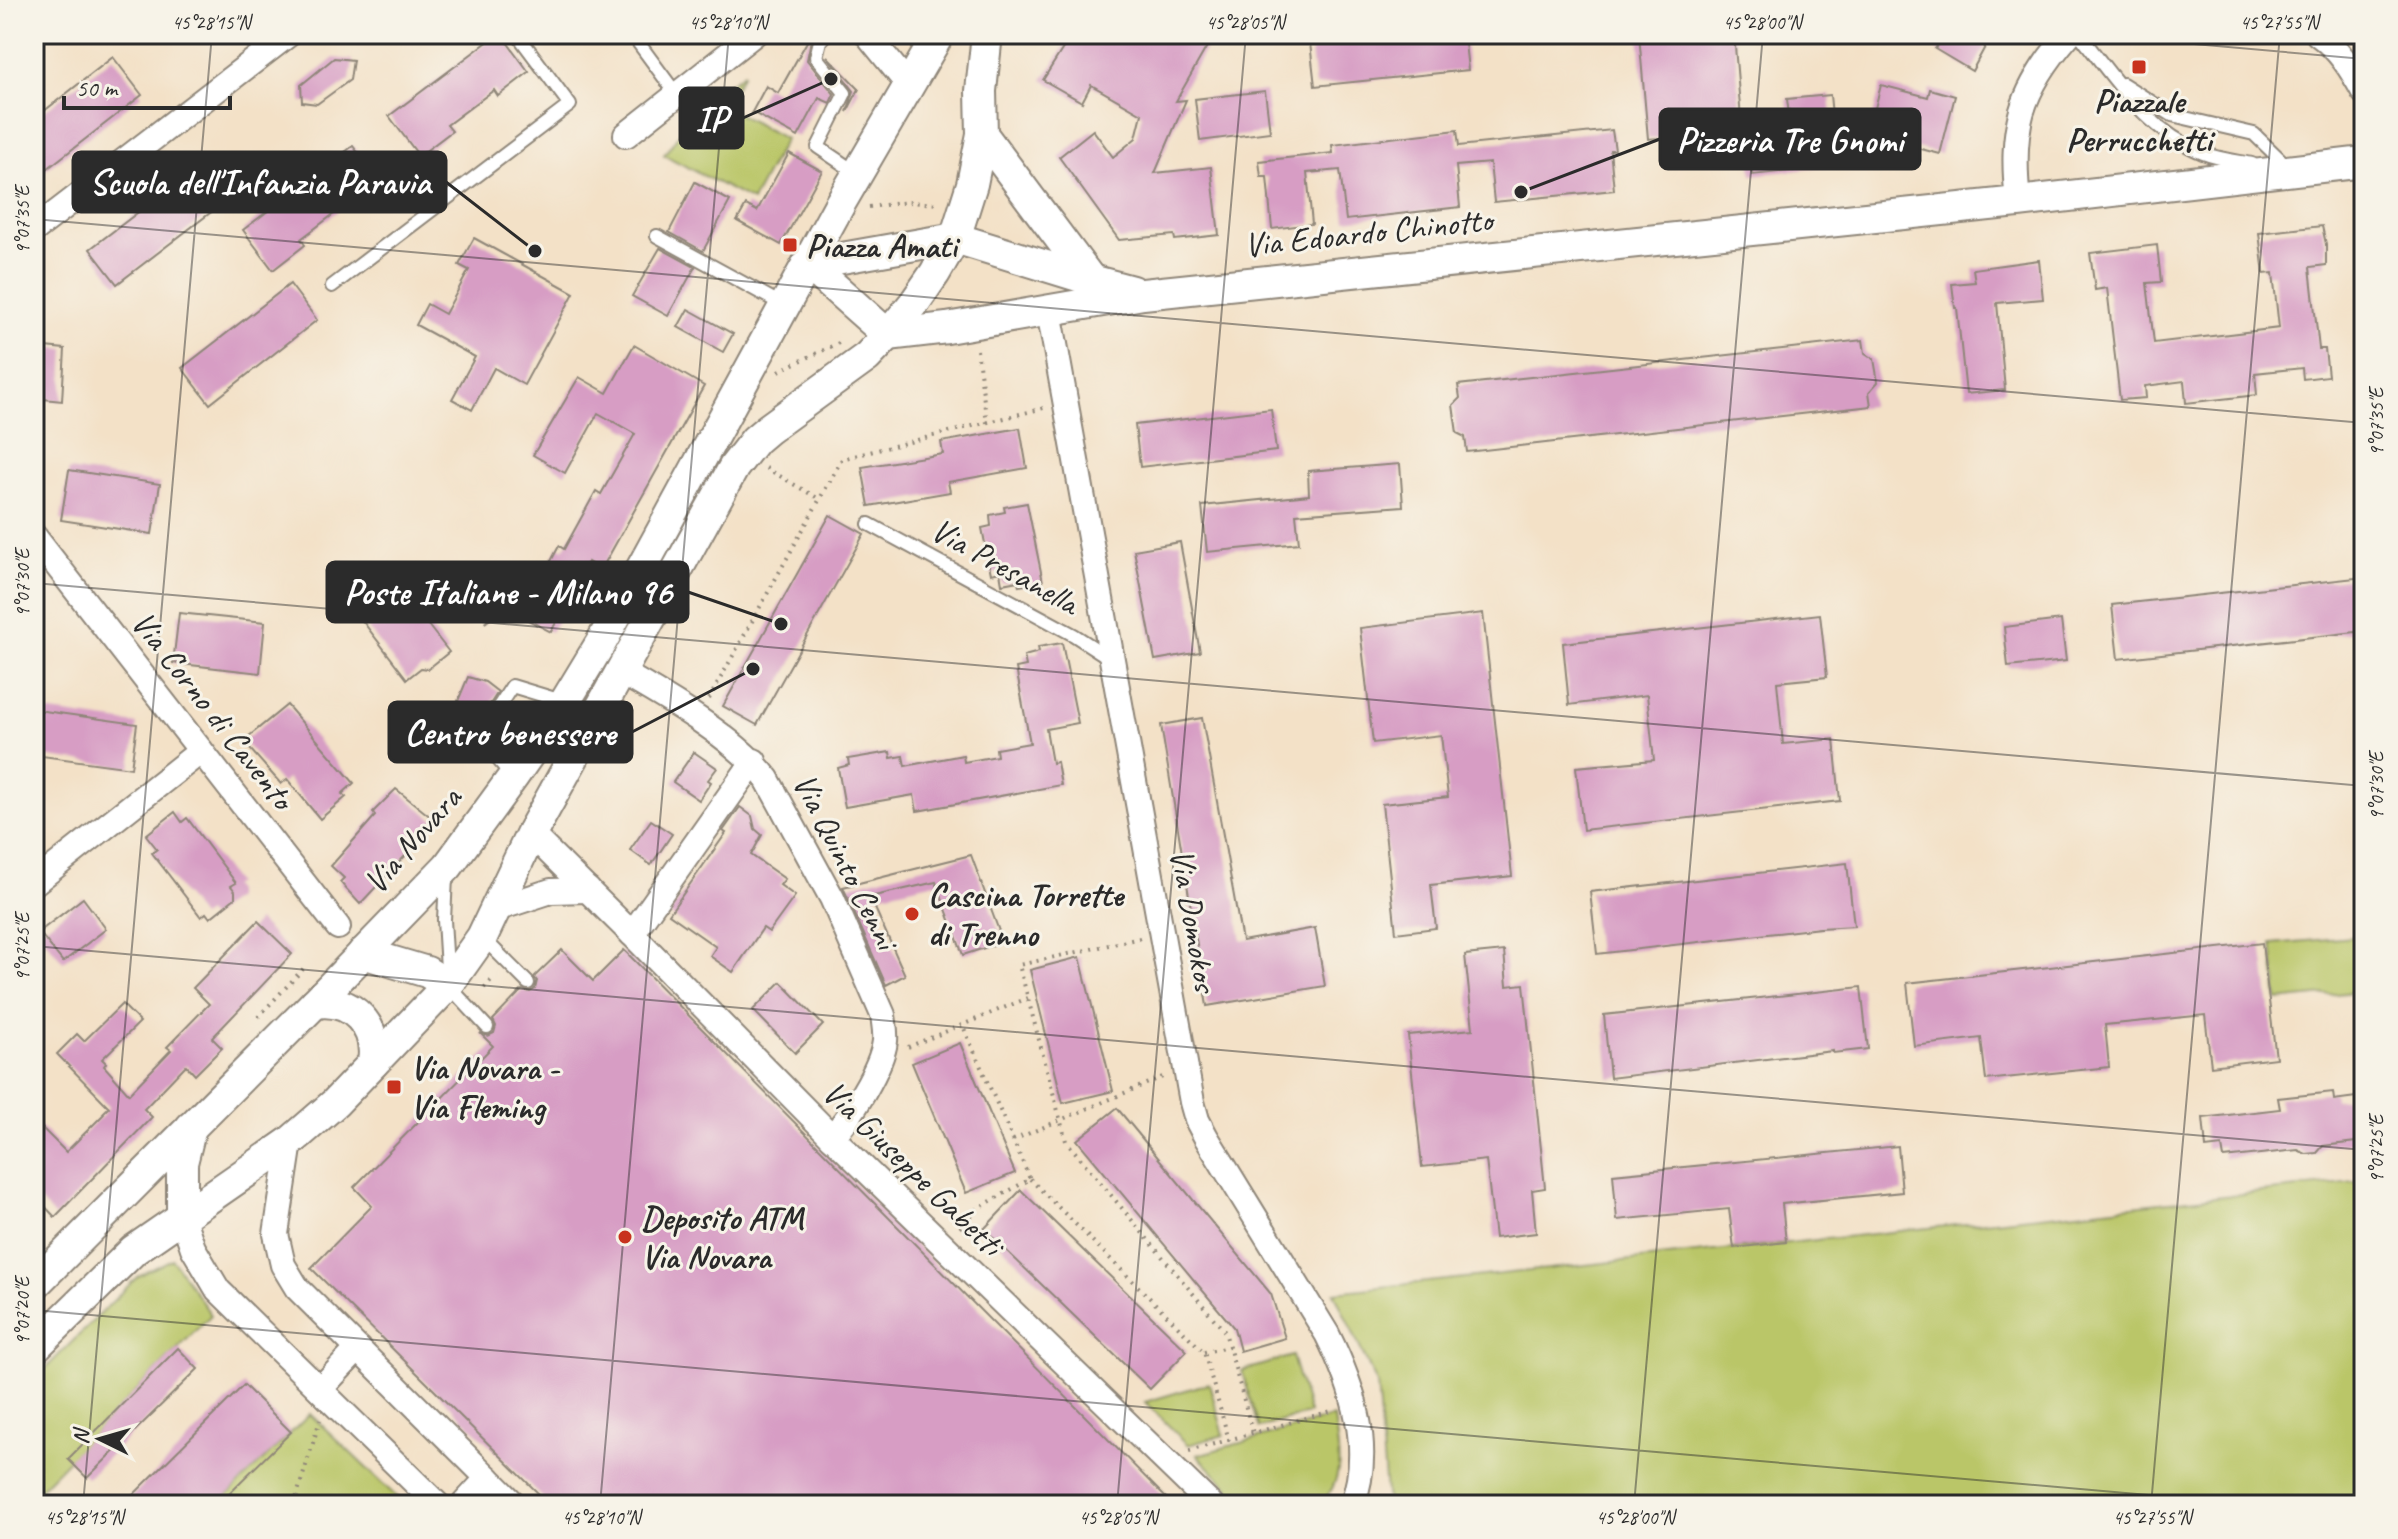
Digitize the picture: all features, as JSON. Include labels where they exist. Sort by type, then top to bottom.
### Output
[{"type":"street","points":[[34,230],[289,34]]},
{"type":"street","points":[[626,135],[754,34]]},
{"type":"street","points":[[867,34],[910,87],[939,34]]},
{"type":"street","points":[[34,1348],[134,1250],[290,1142],[335,1103],[448,985],[482,937],[531,834],[724,482],[755,440],[783,416],[867,357],[888,335],[935,273],[955,238],[972,184],[982,134],[981,91],[987,34]]},
{"type":"street","points":[[2318,34],[2349,66],[2364,92]]},
{"type":"street","points":[[2018,202],[2014,163],[2019,122],[2026,97],[2055,39]]},
{"type":"street","name":"Via Novara","points":[[34,1285],[448,866],[565,702],[765,370],[785,306],[910,87]]},
{"type":"street","points":[[982,134],[1091,280]]},
{"type":"street","name":"Via Edoardo Chinotto","points":[[888,335],[947,328],[1143,294],[2018,202],[2364,162]]},
{"type":"street","points":[[808,264],[955,238],[1143,294]]},
{"type":"street","points":[[808,264],[888,335]]},
{"type":"street","name":"Via Domokos","points":[[1049,311],[1192,1102],[1206,1137],[1327,1334],[1338,1357],[1354,1404],[1361,1447],[1362,1468],[1352,1505]]},
{"type":"street","name":"Via Corno di Cavento","points":[[34,536],[338,927]]},
{"type":"street","name":"Via Quinto Cenni","points":[[619,671],[754,761],[832,898],[883,1015],[885,1044],[847,1120],[832,1137]]},
{"type":"street","points":[[34,883],[201,751]]},
{"type":"street","points":[[632,934],[754,761]]},
{"type":"street","name":"Via Giuseppe Gabetti","points":[[531,834],[832,1137],[1203,1497]]},
{"type":"street","points":[[496,909],[551,891],[588,890]]},
{"type":"street","points":[[363,953],[427,972],[448,985]]},
{"type":"street","points":[[315,1003],[338,1002],[358,1014],[371,1032],[375,1048],[373,1063]]},
{"type":"street","points":[[191,1125],[182,1163],[182,1216],[193,1248],[218,1290],[321,1401],[438,1505]]},
{"type":"street","points":[[290,1142],[276,1234],[280,1257],[297,1288],[515,1505]]},
{"type":"street","points":[[321,1401],[358,1349]]},
{"type":"street","points":[[463,1505],[488,1478]]},
{"type":"lane","points":[[332,286],[570,105],[517,34]]},
{"type":"lane","points":[[632,34],[677,95]]},
{"type":"lane","points":[[826,34],[820,41],[816,57],[845,93],[818,147],[858,174]]},
{"type":"lane","points":[[2079,34],[2156,126],[2205,154],[2290,170]]},
{"type":"lane","points":[[2118,82],[2172,115],[2254,134],[2290,170]]},
{"type":"lane","points":[[657,236],[785,306]]},
{"type":"lane","name":"Via Presanella","points":[[869,524],[1074,635],[1112,660]]},
{"type":"lane","points":[[513,777],[479,737],[512,686],[565,702]]},
{"type":"lane","points":[[448,866],[444,920],[448,985],[487,1027]]},
{"type":"lane","points":[[482,937],[528,983]]},
{"type":"path","points":[[868,207],[908,202],[944,205]]},
{"type":"path","points":[[765,370],[853,337]]},
{"type":"path","points":[[976,348],[987,423]]},
{"type":"path","points":[[705,706],[842,459],[1047,408]]},
{"type":"path","points":[[765,467],[819,499]]},
{"type":"path","points":[[1140,938],[1019,965],[1066,1141],[1225,1332],[1253,1433]]},
{"type":"path","points":[[258,1017],[305,967]]},
{"type":"path","points":[[484,988],[494,977]]},
{"type":"path","points":[[908,1047],[1028,998]]},
{"type":"path","points":[[963,1026],[1030,1179],[1204,1352],[1229,1440]]},
{"type":"path","points":[[1013,1140],[1165,1076]]},
{"type":"path","points":[[960,1228],[977,1209],[1030,1179]]},
{"type":"path","points":[[1204,1352],[1230,1347]]},
{"type":"path","points":[[294,1505],[321,1401]]},
{"type":"path","points":[[1182,1453],[1337,1410]]},
{"type":"green space","points":[[743,73],[725,107],[785,139],[752,201],[664,155],[697,109]]},
{"type":"green space","points":[[2364,936],[2364,991],[2278,1000],[2272,944]]},
{"type":"green space","points":[[2364,1181],[2364,1505],[1387,1505],[1377,1384],[1334,1292]]},
{"type":"green space","points":[[172,1259],[211,1315],[34,1495],[34,1380],[138,1276]]},
{"type":"green space","points":[[1292,1356],[1309,1413],[1259,1428],[1242,1371]]},
{"type":"green space","points":[[1209,1383],[1224,1435],[1188,1445],[1145,1402]]},
{"type":"green space","points":[[310,1414],[405,1505],[217,1505]]},
{"type":"green space","points":[[1334,1417],[1339,1464],[1329,1495],[1320,1505],[1246,1505],[1197,1455]]},
{"type":"building","points":[[498,34],[529,72],[498,96],[494,90],[447,125],[452,131],[419,156],[389,116]]},
{"type":"building","points":[[1072,34],[1214,34],[1176,101],[1186,100],[1155,173],[1211,167],[1219,235],[1175,240],[1174,235],[1119,240],[1059,157],[1093,130],[1113,157],[1136,138],[1142,114],[1091,85],[1082,102],[1043,80]]},
{"type":"building","points":[[1309,34],[1464,34],[1468,70],[1315,86]]},
{"type":"building","points":[[1639,34],[1734,34],[1742,131],[1648,139]]},
{"type":"building","points":[[1945,34],[1992,34],[1972,71],[1935,49]]},
{"type":"building","points":[[809,38],[807,60],[834,94],[830,103],[819,98],[798,137],[752,112],[766,86],[778,93]]},
{"type":"building","points":[[827,56],[859,89],[847,112],[854,91]]},
{"type":"building","points":[[113,57],[142,95],[34,179],[34,119]]},
{"type":"building","points":[[334,58],[353,60],[350,80],[317,104],[302,102],[301,85]]},
{"type":"building","points":[[1881,85],[1928,97],[1930,89],[1955,96],[1940,154],[1906,145],[1911,126],[1873,116]]},
{"type":"building","points":[[1265,91],[1270,132],[1200,141],[1195,99]]},
{"type":"building","points":[[1830,95],[1837,166],[1752,175],[1748,135],[1791,131],[1787,99]]},
{"type":"building","points":[[1457,130],[1459,146],[1612,130],[1615,150],[1610,150],[1614,190],[1494,202],[1490,163],[1456,166],[1460,207],[1346,220],[1340,170],[1307,173],[1312,224],[1272,229],[1267,177],[1261,177],[1259,161],[1333,153],[1332,145]]},
{"type":"building","points":[[353,146],[383,186],[352,210],[347,204],[301,239],[305,245],[273,270],[243,230]]},
{"type":"building","points":[[789,153],[822,171],[781,245],[737,221],[746,205],[757,211]]},
{"type":"building","points":[[200,165],[227,200],[117,284],[90,249]]},
{"type":"building","points":[[695,182],[730,201],[703,251],[669,232]]},
{"type":"building","points":[[2322,226],[2326,265],[2310,267],[2319,349],[2325,349],[2328,376],[2303,379],[2302,368],[2255,373],[2257,395],[2186,403],[2184,381],[2145,386],[2146,398],[2120,400],[2107,288],[2095,290],[2090,253],[2157,245],[2161,282],[2147,283],[2154,343],[2279,328],[2273,273],[2264,274],[2259,233]]},
{"type":"building","points":[[474,238],[574,293],[524,385],[494,368],[472,410],[452,399],[475,357],[416,325],[427,304],[445,314],[469,270],[459,265]]},
{"type":"building","points":[[660,248],[695,267],[668,316],[632,296]]},
{"type":"building","points":[[2039,260],[2043,299],[1997,303],[2005,390],[1966,394],[1952,284],[1975,282],[1973,269]]},
{"type":"building","points":[[290,284],[317,320],[210,404],[182,368]]},
{"type":"building","points":[[688,309],[733,334],[723,352],[678,327]]},
{"type":"building","points":[[1863,340],[1865,353],[1874,359],[1878,382],[1869,392],[1871,406],[1467,452],[1465,437],[1457,433],[1453,405],[1460,398],[1458,385]]},
{"type":"building","points":[[634,345],[704,386],[601,570],[588,562],[551,632],[505,608],[485,623],[515,565],[541,580],[559,546],[564,549],[596,491],[601,494],[635,434],[598,413],[565,473],[533,455],[579,377],[607,393]]},
{"type":"building","points":[[34,346],[65,349],[62,401],[34,398]]},
{"type":"building","points":[[1271,409],[1276,451],[1140,467],[1135,425]]},
{"type":"building","points":[[1020,428],[1027,468],[948,482],[950,492],[869,506],[862,467],[943,454],[941,442]]},
{"type":"building","points":[[1400,464],[1403,506],[1296,514],[1299,543],[1207,552],[1202,506],[1309,495],[1308,471]]},
{"type":"building","points":[[69,470],[160,484],[152,534],[61,520]]},
{"type":"building","points":[[1027,503],[1043,582],[1019,586],[1018,581],[1002,584],[1000,572],[991,574],[982,528],[991,526],[990,515],[1005,512],[1004,507]]},
{"type":"building","points":[[830,515],[864,534],[757,725],[723,706]]},
{"type":"building","points":[[1180,542],[1200,652],[1155,660],[1134,550]]},
{"type":"building","points":[[389,575],[449,652],[428,669],[421,668],[407,679],[351,606]]},
{"type":"building","points":[[2364,577],[2364,631],[2118,659],[2112,605]]},
{"type":"building","points":[[179,613],[265,622],[260,673],[173,663]]},
{"type":"building","points":[[1483,613],[1512,876],[1431,885],[1436,928],[1396,933],[1382,804],[1448,797],[1441,735],[1373,743],[1360,628]]},
{"type":"building","points":[[1820,614],[1827,677],[1777,682],[1783,744],[1834,739],[1840,801],[1583,830],[1576,767],[1654,760],[1647,695],[1569,705],[1563,643]]},
{"type":"building","points":[[2061,620],[2066,661],[2008,667],[2004,627]]},
{"type":"building","points":[[1062,643],[1078,723],[1046,729],[1052,763],[1057,762],[1061,785],[917,811],[914,795],[845,807],[838,768],[849,765],[848,759],[890,752],[891,758],[903,756],[905,766],[963,755],[964,762],[997,756],[996,749],[1030,743],[1016,668],[1026,666],[1024,656],[1039,652],[1038,647]]},
{"type":"building","points":[[468,677],[485,682],[498,692],[481,718],[458,701]]},
{"type":"building","points":[[287,705],[354,783],[342,794],[346,797],[320,819],[287,779],[281,784],[243,741]]},
{"type":"building","points":[[37,710],[137,724],[131,768],[34,755]]},
{"type":"building","points":[[1202,718],[1242,941],[1315,928],[1325,986],[1207,1006],[1161,725]]},
{"type":"building","points":[[694,752],[717,768],[699,800],[673,782]]},
{"type":"building","points":[[396,789],[437,822],[360,904],[340,882],[344,878],[331,866],[375,816],[373,812]]},
{"type":"building","points":[[740,807],[752,816],[755,829],[762,835],[751,855],[785,879],[780,885],[795,896],[769,932],[763,928],[733,972],[710,956],[716,947],[669,914],[726,833],[723,831]]},
{"type":"building","points":[[175,812],[182,822],[187,818],[236,883],[231,886],[235,898],[210,918],[206,913],[201,917],[152,853],[157,849],[146,835]]},
{"type":"building","points":[[651,820],[672,834],[651,865],[630,850]]},
{"type":"building","points":[[971,855],[1003,942],[963,955],[936,882],[870,897],[905,975],[886,985],[843,887]]},
{"type":"building","points":[[1847,863],[1854,926],[1597,954],[1590,892]]},
{"type":"building","points":[[83,898],[106,929],[63,962],[39,932]]},
{"type":"building","points":[[258,921],[292,954],[212,1038],[222,1048],[195,1075],[186,1065],[144,1109],[152,1117],[55,1217],[34,1195],[34,1120],[66,1152],[109,1107],[57,1054],[77,1034],[84,1041],[122,1004],[140,1022],[102,1059],[106,1063],[104,1066],[129,1094],[171,1050],[167,1047],[209,1004],[193,988]]},
{"type":"building","points":[[2262,943],[2276,1058],[2211,1066],[2205,1015],[2105,1025],[2109,1067],[1986,1080],[1981,1038],[1914,1046],[1907,983]]},
{"type":"building","name":"Deposito ATM Via Novara","points":[[562,950],[593,981],[624,950],[1173,1505],[550,1505],[311,1268],[372,1206],[354,1187],[493,1046],[480,1033],[488,1036],[494,1033],[496,1026],[493,1020],[522,990],[530,992],[535,989],[537,981],[534,977]]},
{"type":"building","points":[[1504,951],[1507,986],[1524,984],[1545,1188],[1532,1190],[1536,1233],[1495,1238],[1486,1160],[1422,1167],[1408,1035],[1473,1029],[1465,955]]},
{"type":"building","points":[[1080,957],[1113,1091],[1063,1103],[1030,970]]},
{"type":"building","points":[[781,982],[823,1025],[795,1053],[753,1010]]},
{"type":"building","points":[[1861,987],[1868,1049],[1610,1078],[1604,1015]]},
{"type":"building","points":[[960,1043],[1015,1173],[966,1193],[912,1063]]},
{"type":"building","points":[[2333,1092],[2334,1100],[2364,1096],[2364,1141],[2323,1146],[2317,1153],[2306,1154],[2298,1150],[2224,1158],[2222,1146],[2206,1148],[2203,1118],[2280,1109],[2278,1098]]},
{"type":"building","points":[[1117,1108],[1271,1294],[1285,1338],[1240,1351],[1234,1328],[1077,1140]]},
{"type":"building","points":[[1898,1146],[1902,1192],[1782,1204],[1786,1242],[1734,1248],[1729,1209],[1617,1220],[1613,1174]]},
{"type":"building","points":[[1021,1190],[1187,1351],[1150,1389],[984,1229]]},
{"type":"building","points":[[178,1348],[198,1369],[87,1478],[68,1459]]},
{"type":"building","points":[[244,1385],[291,1432],[217,1505],[123,1505]]},
{"type":"place","name":"Piazzale Perrucchetti","points":[[2139,67]]},
{"type":"place","name":"IP","points":[[831,79]]},
{"type":"place","name":"Pizzeria Tre Gnomi","points":[[1521,192]]},
{"type":"place","name":"Piazza Amati","points":[[790,245]]},
{"type":"place","name":"Scuola dell'Infanzia Paravia","points":[[535,251]]},
{"type":"place","name":"Poste Italiane - Milano 96","points":[[781,624]]},
{"type":"place","name":"Centro benessere","points":[[753,669]]},
{"type":"place","name":"Cascina Torrette di Trenno","points":[[912,914]]},
{"type":"place","name":"Via Novara - Via Fleming","points":[[394,1087]]},
{"type":"place","name":"Deposito ATM Via Novara","points":[[625,1237]]}]
